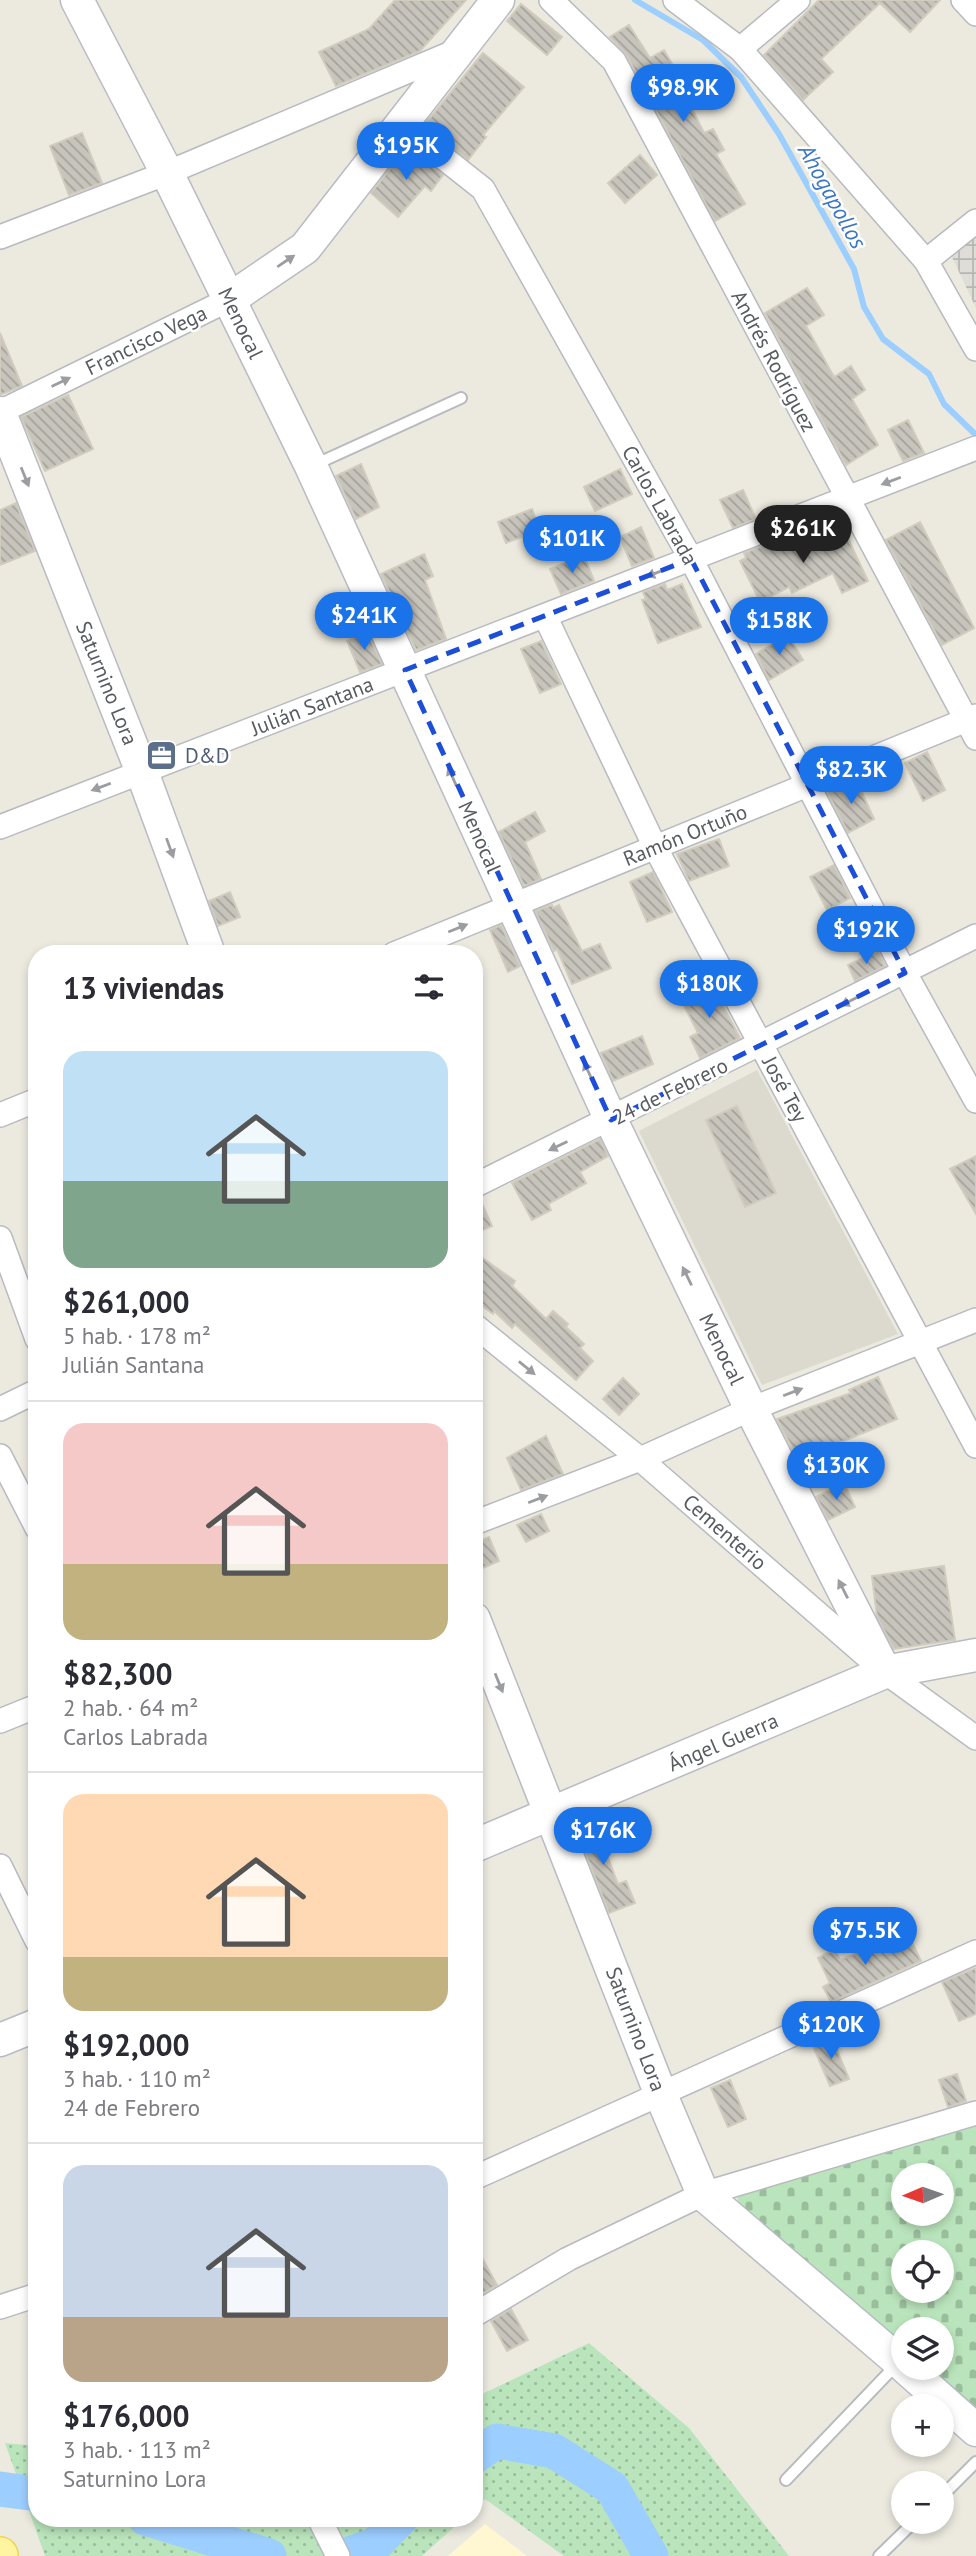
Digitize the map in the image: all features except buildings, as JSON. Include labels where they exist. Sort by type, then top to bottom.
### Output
[{"type":"street","name":"Menocal","points":[[77,0],[167,173],[311,466],[611,1120],[751,1409],[886,1672]]},
{"type":"street","name":"Francisco Vega","points":[[0,413],[230,299],[305,248],[498,0]]},
{"type":"street","name":"Andrés Rodríguez","points":[[551,0],[614,61],[847,499],[973,725]]},
{"type":"street","points":[[675,0],[740,49],[926,261],[976,349]]},
{"type":"street","points":[[740,49],[798,0]]},
{"type":"street","points":[[963,0],[976,14]]},
{"type":"street","points":[[0,237],[167,173],[456,51]]},
{"type":"street","name":"Carlos Labrada","points":[[402,125],[483,189],[691,559],[905,973],[976,1101]]},
{"type":"street","points":[[926,261],[976,221]]},
{"type":"street","name":"Saturnino Lora","points":[[0,413],[142,772],[206,945]]},
{"type":"street","name":"Julián Santana","points":[[0,827],[965,453]]},
{"type":"street","name":"José Tey","points":[[545,616],[655,847],[976,1447]]},
{"type":"street","name":"Ramón Ortuño","points":[[416,945],[807,785],[973,725]]},
{"type":"street","name":"24 de Febrero","points":[[483,1182],[762,1045],[976,936]]},
{"type":"street","points":[[0,1115],[28,1104]]},
{"type":"street","points":[[0,1238],[28,1314]]},
{"type":"street","points":[[483,1520],[640,1459],[751,1409],[976,1320]]},
{"type":"street","name":"Cementerio","points":[[483,1332],[640,1459],[886,1672],[976,1738]]},
{"type":"street","points":[[0,1409],[28,1395]]},
{"type":"street","points":[[0,1455],[28,1510]]},
{"type":"street","name":"Saturnino Lora","points":[[483,1642],[661,2095],[704,2193],[891,2355]]},
{"type":"street","name":"Ángel Guerra","points":[[483,1842],[886,1672],[976,1655]]},
{"type":"street","points":[[0,1721],[28,1710]]},
{"type":"street","points":[[0,1866],[28,1923]]},
{"type":"street","points":[[483,2174],[976,1952]]},
{"type":"street","points":[[0,2040],[28,2029]]},
{"type":"street","points":[[483,2310],[568,2259],[704,2193],[976,2113]]},
{"type":"street","points":[[0,2307],[28,2298]]},
{"type":"street","name":"Saturnino Lora","points":[[920,2380],[976,2430]]},
{"type":"street","points":[[324,2527],[338,2556]]},
{"type":"lane","points":[[311,466],[461,398]]},
{"type":"lane","points":[[786,2480],[891,2377]]},
{"type":"lane","points":[[954,2484],[976,2462]]},
{"type":"lane","points":[[879,2556],[902,2534]]},
{"type":"highlighted area","points":[[691,559],[905,973],[611,1120],[405,670]]},
{"type":"shaded area","points":[[976,235],[976,308],[951,255]]},
{"type":"shaded area","points":[[757,1070],[898,1334],[762,1385],[639,1131]]},
{"type":"shaded area","points":[[485,2524],[527,2556],[448,2556]]},
{"type":"green space","points":[[976,2124],[976,2412],[939,2380],[954,2380],[954,2317],[891,2317],[891,2338],[737,2204],[739,2190]]},
{"type":"green space","points":[[589,2343],[689,2428],[789,2556],[564,2556],[485,2499],[483,2501],[483,2394]]},
{"type":"green space","points":[[5,2443],[28,2445],[28,2508]]},
{"type":"green space","points":[[35,2527],[454,2527],[422,2556],[45,2556]]},
{"type":"waterway","name":"Ahogapollos","points":[[635,0],[703,40],[741,77],[779,134],[854,269],[864,307],[883,339],[929,374],[944,404],[976,435]]},
{"type":"waterway","points":[[483,2451],[497,2441],[554,2451],[612,2488],[651,2556]]},
{"type":"waterway","points":[[0,2489],[28,2493]]},
{"type":"waterway","points":[[174,2527],[269,2556]]},
{"type":"waterway","points":[[344,2556],[375,2545],[392,2527]]},
{"type":"place","name":"D&D","points":[[162,755]]}]
